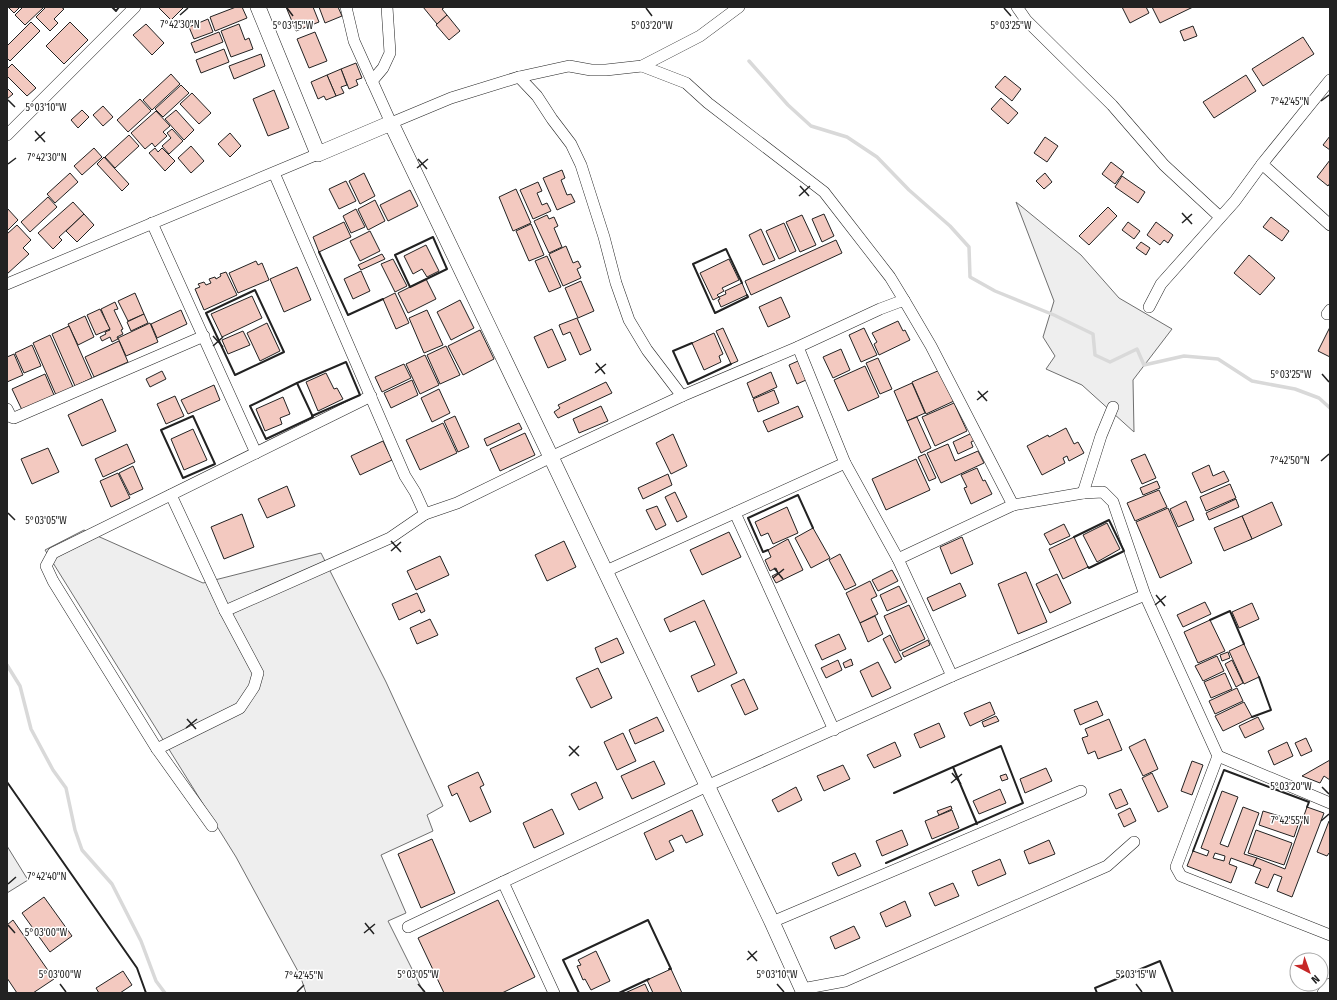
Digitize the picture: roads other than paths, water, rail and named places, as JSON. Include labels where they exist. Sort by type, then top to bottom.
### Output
[{"type":"street","points":[[7,135],[135,7]]},
{"type":"street","points":[[258,7],[318,154]]},
{"type":"street","points":[[346,7],[354,41],[391,123],[606,571],[706,786],[772,922],[803,991],[845,981],[1107,866],[1134,842]]},
{"type":"street","points":[[372,81],[383,68],[390,53],[387,7]]},
{"type":"street","points":[[7,284],[451,98],[519,77],[569,66],[591,70],[606,70],[642,66],[700,36],[738,7]]},
{"type":"street","points":[[1017,7],[1026,20],[1112,105],[1164,165],[1220,218]]},
{"type":"street","points":[[642,66],[686,83],[708,103],[824,192],[890,277],[904,300],[931,346],[1013,505]]},
{"type":"street","points":[[519,77],[537,96],[552,120],[571,144],[581,165],[604,237],[616,283],[629,320],[647,350],[682,396]]},
{"type":"street","points":[[1149,307],[1161,284],[1235,201],[1262,164],[1330,80]]},
{"type":"street","points":[[1262,164],[1330,225]]},
{"type":"street","points":[[274,173],[405,476],[415,492],[425,514]]},
{"type":"street","points":[[152,223],[256,453]]},
{"type":"street","points":[[225,611],[390,538],[425,514],[458,503],[551,457],[682,396],[798,347],[880,309],[904,300]]},
{"type":"street","points":[[7,409],[11,417],[14,418],[204,336]]},
{"type":"street","points":[[798,347],[845,463],[898,559],[952,676]]},
{"type":"street","points":[[212,826],[157,749],[53,581],[46,566],[54,553],[371,396]]},
{"type":"street","points":[[1083,493],[1101,436],[1113,407]]},
{"type":"street","points":[[606,571],[845,463]]},
{"type":"street","points":[[898,559],[1013,505],[1083,493],[1103,492],[1113,502],[1145,595],[1218,756],[1330,803]]},
{"type":"street","points":[[157,749],[240,708],[254,687],[258,673],[225,611],[171,495]]},
{"type":"street","points":[[735,513],[834,730]]},
{"type":"street","points":[[408,927],[706,786],[952,676],[1145,595]]},
{"type":"street","points":[[1218,756],[1176,867],[1178,872],[1182,876],[1330,935]]},
{"type":"street","points":[[772,922],[1081,791]]},
{"type":"street","points":[[503,882],[554,993]]},
{"type":"street","points":[[1323,993],[1330,984]]},
{"type":"waterway","points":[[749,61],[788,105],[811,126],[847,137],[877,157],[909,190],[950,226],[969,247],[970,277],[995,291],[1054,315],[1093,334],[1095,355],[1110,362],[1137,349],[1144,365],[1184,356],[1218,359],[1252,381],[1295,389],[1319,398],[1330,408]]},
{"type":"waterway","points":[[7,665],[20,686],[31,729],[53,770],[66,788],[75,830],[82,850],[112,884],[141,941],[156,981],[165,993]]}]
